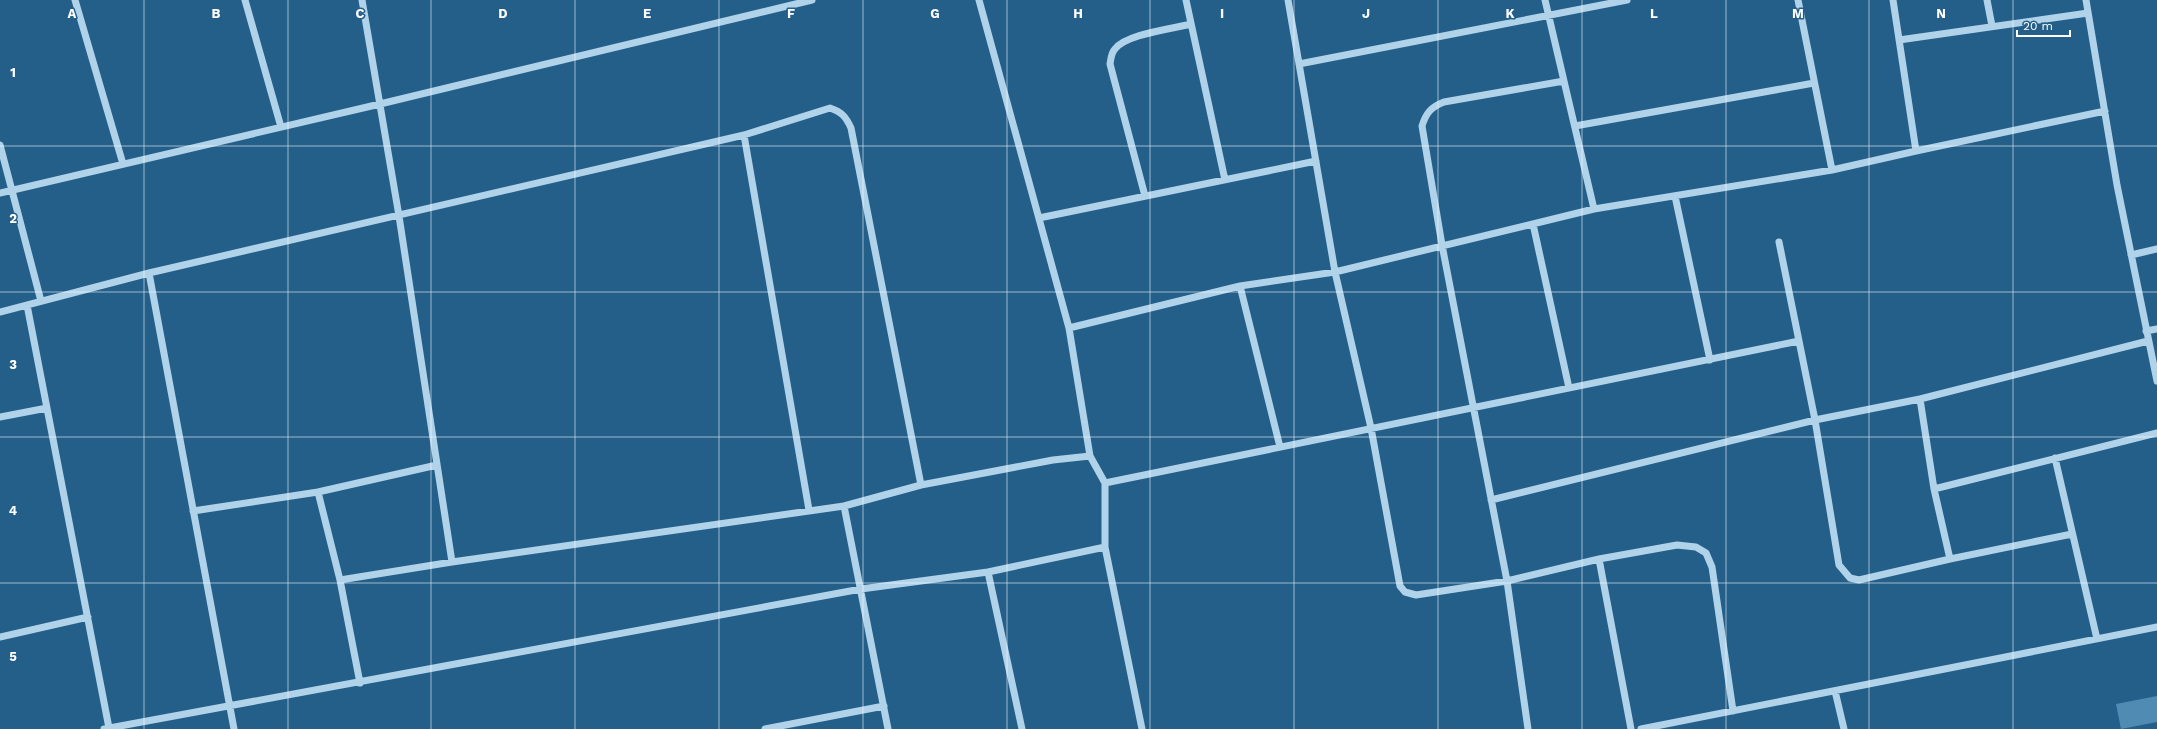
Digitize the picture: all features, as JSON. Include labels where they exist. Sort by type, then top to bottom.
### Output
[{"type":"street","points":[[75,0],[123,164]]},
{"type":"street","points":[[245,0],[281,127]]},
{"type":"street","points":[[362,0],[399,216],[452,562]]},
{"type":"street","points":[[0,193],[380,104],[812,0]]},
{"type":"street","points":[[979,0],[1069,328],[1090,456],[1105,483],[1105,547],[1142,729]]},
{"type":"street","points":[[1186,0],[1225,180]]},
{"type":"street","points":[[1288,0],[1335,272],[1371,428],[1400,586],[1405,592],[1416,595],[1507,581],[1599,559],[1678,545],[1696,547],[1706,553],[1712,567],[1733,711]]},
{"type":"street","points":[[1545,0],[1594,209]]},
{"type":"street","points":[[1299,64],[1627,0]]},
{"type":"street","points":[[1798,0],[1832,170]]},
{"type":"street","points":[[1893,0],[1916,151]]},
{"type":"street","points":[[1987,0],[1992,26]]},
{"type":"street","points":[[2086,0],[2104,111],[2131,255],[2157,381]]},
{"type":"street","points":[[1899,40],[2088,13]]},
{"type":"street","points":[[1145,196],[1110,64],[1111,56],[1115,49],[1127,40],[1191,24]]},
{"type":"street","points":[[1528,729],[1507,581],[1442,245],[1422,126],[1425,116],[1433,106],[1444,102],[1564,81]]},
{"type":"street","points":[[1575,126],[1814,83]]},
{"type":"street","points":[[0,312],[149,273],[744,135],[830,108],[840,111],[851,128],[921,485]]},
{"type":"street","points":[[1069,328],[1240,286],[1335,272],[1594,209],[1832,170],[2104,111]]},
{"type":"street","points":[[744,135],[809,510]]},
{"type":"street","points":[[0,145],[41,301]]},
{"type":"street","points":[[1039,218],[1316,161]]},
{"type":"street","points":[[1675,196],[1710,360]]},
{"type":"street","points":[[1533,224],[1569,388]]},
{"type":"street","points":[[1779,242],[1815,420],[1838,565],[1850,578],[1859,580],[1950,559],[2072,534]]},
{"type":"street","points":[[2131,255],[2157,249]]},
{"type":"street","points":[[149,273],[234,729]]},
{"type":"street","points":[[1240,286],[1280,447]]},
{"type":"street","points":[[27,305],[88,617],[107,728],[360,683],[861,589],[988,572],[1105,547]]},
{"type":"street","points":[[2146,331],[2157,329]]},
{"type":"street","points":[[1105,483],[1799,341]]},
{"type":"street","points":[[1491,500],[1815,420],[1920,400],[2148,341]]},
{"type":"street","points":[[1920,400],[1934,489],[1950,559]]},
{"type":"street","points":[[0,417],[47,408]]},
{"type":"street","points":[[1934,489],[2157,434]]},
{"type":"street","points":[[340,580],[452,562],[844,506],[921,485],[1053,460],[1090,456]]},
{"type":"street","points":[[2055,458],[2097,639]]},
{"type":"street","points":[[193,511],[318,492],[437,465]]},
{"type":"street","points":[[318,492],[340,580],[360,683]]},
{"type":"street","points":[[844,506],[888,729]]},
{"type":"street","points":[[1599,559],[1631,729]]},
{"type":"street","points":[[988,572],[1022,729]]},
{"type":"street","points":[[0,637],[88,617]]},
{"type":"street","points":[[1641,729],[2157,627]]},
{"type":"street","points":[[1835,691],[1844,729]]},
{"type":"street","points":[[765,729],[884,706]]},
{"type":"building","points":[[2157,696],[2157,722],[2121,729],[2116,704]]}]
